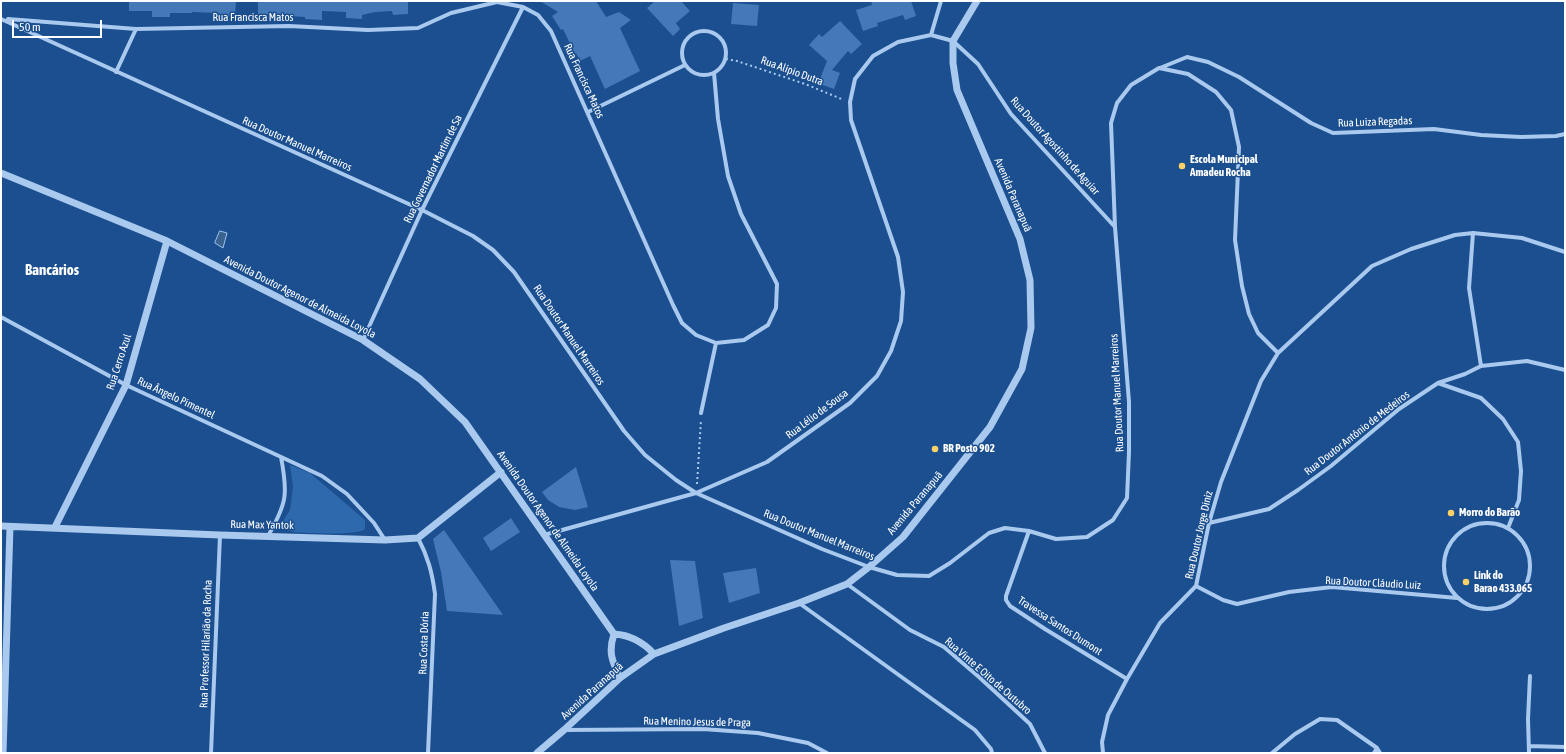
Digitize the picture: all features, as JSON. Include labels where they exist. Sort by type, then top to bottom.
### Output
[{"type":"street","points":[[931,35],[942,1]]},
{"type":"street","points":[[953,41],[977,1]]},
{"type":"street","name":"Rua Francisca Matos","points":[[2,19],[136,28],[289,26],[368,30],[418,28],[451,13],[497,2],[523,7],[538,15],[551,31],[669,298],[682,323],[696,334],[716,343]]},
{"type":"street","name":"Rua Governador Martim de Sa","points":[[363,340],[422,210],[523,7]]},
{"type":"street","name":"Rua Doutor Manuel Marreiros","points":[[2,19],[422,210],[473,236],[493,250],[514,272],[624,431],[645,455],[676,480],[696,493],[822,549],[869,567],[898,575],[929,576],[950,563],[989,534],[1005,528],[1028,531],[1056,539],[1087,537],[1113,520],[1127,498],[1129,402],[1115,227],[1111,123],[1117,103],[1131,85],[1159,68]]},
{"type":"street","points":[[116,72],[136,28]]},
{"type":"street","points":[[695,32],[714,32],[719,36],[726,47],[726,59],[719,70],[707,75],[695,73],[685,65],[682,53],[686,41],[695,32]]},
{"type":"street","name":"Rua Lélio de Sousa","points":[[544,535],[696,493],[768,462],[850,403],[877,376],[891,351],[901,321],[903,292],[898,257],[851,120],[850,102],[855,79],[873,56],[898,42],[931,35],[953,41]]},
{"type":"street","name":"Rua Doutor Agostinho de Aguiar","points":[[953,41],[978,64],[1011,114],[1115,227]]},
{"type":"street","name":"Avenida Paranapuã","points":[[537,753],[620,678],[654,654],[724,628],[799,603],[847,584],[903,537],[990,427],[1022,369],[1031,328],[1030,280],[1020,239],[957,90],[953,63],[953,41]]},
{"type":"street","name":"Rua Luiza Regadas","points":[[1159,68],[1187,58],[1208,62],[1239,77],[1311,123],[1333,133],[1434,129],[1513,137],[1556,136],[1565,134]]},
{"type":"street","points":[[588,112],[685,65]]},
{"type":"street","points":[[1159,68],[1188,74],[1216,92],[1231,110],[1239,147],[1235,240],[1242,286],[1249,314],[1258,333],[1278,353],[1372,266],[1411,249],[1455,234],[1473,233],[1522,238],[1565,252]]},
{"type":"street","points":[[702,413],[716,343],[744,340],[768,325],[776,308],[777,284],[741,214],[728,176],[718,119],[714,73]]},
{"type":"street","name":"Avenida Doutor Agenor de Almeida Loyola","points":[[1,173],[167,241],[363,340],[420,379],[465,422],[614,634]]},
{"type":"street","points":[[1473,233],[1469,288],[1481,366]]},
{"type":"street","name":"Rua Cerro Azul","points":[[55,527],[126,385],[167,241]]},
{"type":"street","name":"Rua Ângelo Pimentel","points":[[1,317],[126,385],[322,476],[347,494],[374,523],[385,540]]},
{"type":"street","name":"Rua Doutor Jorge Diniz","points":[[1103,753],[1102,742],[1108,715],[1127,679],[1160,623],[1196,586],[1209,523],[1221,482],[1261,381],[1278,353]]},
{"type":"street","name":"Rua Doutor Antônio de Medeiros","points":[[1209,523],[1269,509],[1332,466],[1399,409],[1438,383],[1465,374],[1481,366],[1527,361],[1565,370]]},
{"type":"street","points":[[1438,383],[1481,398],[1503,419],[1518,442],[1521,471],[1519,500],[1508,528]]},
{"type":"street","points":[[268,536],[279,517],[285,499],[285,478],[281,457]]},
{"type":"street","points":[[418,538],[501,472]]},
{"type":"street","points":[[1482,523],[1497,524],[1508,528],[1519,537],[1527,550],[1530,564],[1529,578],[1522,592],[1516,598],[1503,606],[1488,610],[1472,607],[1458,598],[1449,588],[1444,569],[1446,554],[1452,541],[1468,528],[1482,523]]},
{"type":"street","name":"Rua Max Yantok","points":[[1,526],[385,540],[418,538]]},
{"type":"street","points":[[3,753],[10,527]]},
{"type":"street","name":"Travessa Santos Dumont","points":[[1028,531],[1006,596],[1006,600],[1010,606],[1127,679]]},
{"type":"street","name":"Rua Professor Hilarião da Rocha","points":[[211,753],[220,535]]},
{"type":"street","name":"Rua Costa Dória","points":[[418,538],[427,557],[432,573],[435,594],[428,753]]},
{"type":"street","name":"Rua Vinte E Oito de Outubro","points":[[847,584],[910,630],[944,647],[1030,724],[1045,753]]},
{"type":"street","name":"Rua Doutor Cláudio Luiz","points":[[1196,586],[1223,600],[1238,604],[1289,592],[1332,587],[1458,598]]},
{"type":"street","points":[[799,603],[975,730],[991,749],[992,753]]},
{"type":"street","points":[[620,678],[610,652],[614,634],[629,636],[642,643],[654,654]]},
{"type":"street","points":[[1529,753],[1528,695],[1530,676]]},
{"type":"street","points":[[1272,753],[1294,734],[1320,719],[1337,720],[1377,748],[1380,753]]},
{"type":"street","name":"Rua Menino Jesus de Praga","points":[[564,730],[703,729],[758,732],[808,743],[827,753]]},
{"type":"street","points":[[1529,746],[1565,746]]},
{"type":"street","points":[[1374,753],[1377,748]]},
{"type":"path","name":"Rua Alípio Dutra","points":[[726,59],[737,61],[798,82],[850,102]]},
{"type":"path","points":[[696,493],[702,413]]},
{"type":"shaded area","points":[[220,231],[227,233],[223,248],[215,243]]},
{"type":"shaded area","points":[[290,465],[310,473],[365,520],[365,529],[353,533],[320,533],[294,532],[279,527],[290,510],[293,487]]},
{"type":"building","points":[[129,1],[236,1],[235,16],[217,16],[217,13],[192,12],[170,13],[170,17],[152,17],[152,11],[129,11]]},
{"type":"building","points":[[258,1],[408,1],[408,14],[393,15],[392,11],[375,12],[362,15],[362,19],[346,18],[346,12],[322,11],[322,20],[305,19],[305,17],[258,14]]},
{"type":"building","points":[[540,1],[596,1],[606,17],[619,12],[631,20],[620,28],[640,71],[605,89],[590,56],[580,61],[576,53],[575,54],[563,29],[561,30],[552,16],[558,12]]},
{"type":"building","points":[[655,1],[681,1],[690,11],[676,23],[680,29],[673,36],[647,8]]},
{"type":"building","points":[[871,1],[911,1],[916,16],[905,20],[903,15],[877,23],[878,26],[863,31],[856,10],[872,5]]},
{"type":"building","points":[[733,3],[759,5],[757,26],[731,24]]},
{"type":"building","points":[[840,21],[862,44],[851,54],[848,51],[832,70],[840,73],[834,89],[818,84],[827,61],[809,45],[819,34],[822,37]]},
{"type":"building","points":[[576,467],[588,507],[575,510],[559,507],[548,500],[542,492]]},
{"type":"building","points":[[511,518],[520,532],[491,551],[483,538]]},
{"type":"building","points":[[444,530],[503,615],[447,611],[441,572],[433,539]]},
{"type":"building","points":[[670,560],[695,561],[703,618],[679,626]]},
{"type":"building","points":[[756,568],[760,593],[729,603],[723,573]]},
{"type":"place","name":"Escola Municipal Amadeu Rocha","points":[[1182,166]]},
{"type":"place","name":"BR Posto 902","points":[[935,449]]},
{"type":"place","name":"Morro do Barão","points":[[1451,513]]},
{"type":"place","name":"Link do Barao 433.065","points":[[1466,582]]},
{"type":"district","name":"Bancários","points":[[52,270]]}]
